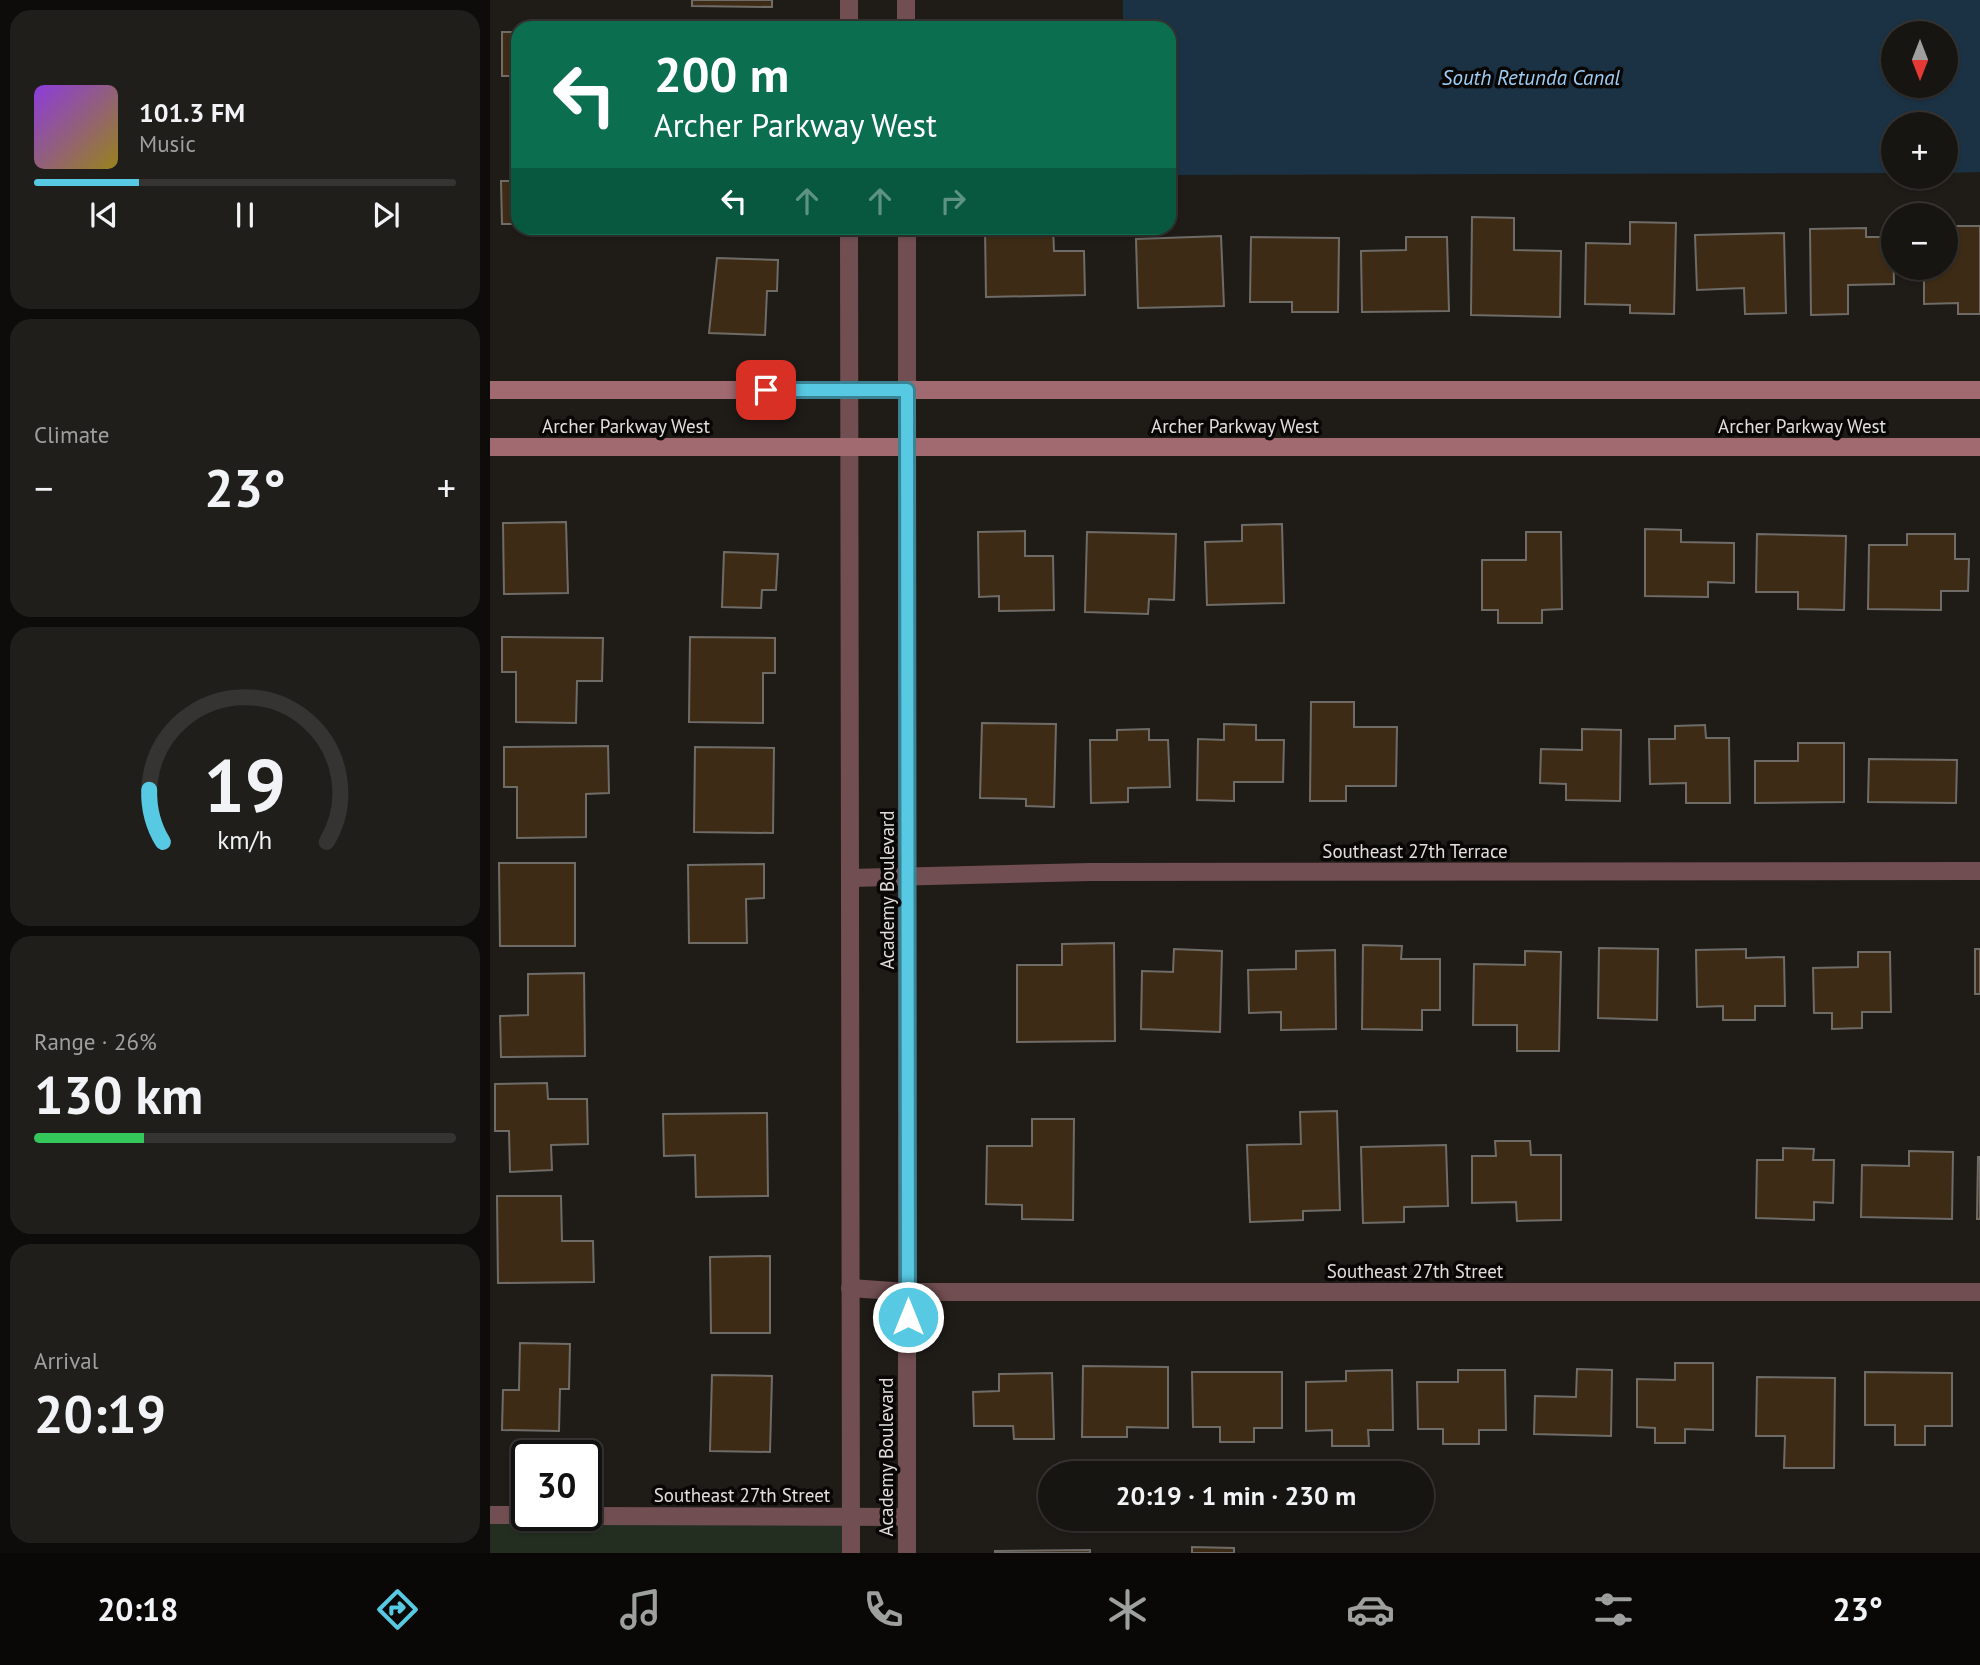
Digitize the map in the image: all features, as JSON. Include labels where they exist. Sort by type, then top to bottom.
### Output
[{"type":"street","points":[[849,0],[849,21]]},
{"type":"street","points":[[906,0],[906,21]]},
{"type":"street","name":"Academy Boulevard","points":[[849,235],[851,1553]]},
{"type":"street","name":"Academy Boulevard","points":[[907,235],[907,1553]]},
{"type":"street","name":"Archer Parkway West","points":[[490,390],[1980,390]]},
{"type":"street","name":"Archer Parkway West","points":[[490,447],[1980,447]]},
{"type":"street","name":"Southeast 27th Terrace","points":[[850,877],[1090,872],[1980,871]]},
{"type":"street","name":"Southeast 27th Street","points":[[850,1288],[908,1292],[1980,1292]]},
{"type":"street","points":[[490,1515],[511,1515]]},
{"type":"street","name":"Southeast 27th Street","points":[[602,1516],[907,1517]]},
{"type":"green space","points":[[490,1515],[511,1515],[511,1531],[602,1531],[602,1516],[851,1517],[851,1553],[490,1553]]},
{"type":"water","name":"South Retunda Canal","points":[[1123,0],[1980,0],[1980,172],[1958,173],[1958,112],[1881,112],[1881,173],[1176,175],[1176,21],[1123,21]]},
{"type":"building","points":[[692,0],[772,0],[772,7],[692,6]]},
{"type":"building","points":[[502,32],[511,32],[511,76],[502,76]]},
{"type":"building","points":[[501,181],[511,181],[511,224],[502,224]]},
{"type":"building","points":[[1472,217],[1514,218],[1514,250],[1561,251],[1560,317],[1471,315]]},
{"type":"building","points":[[1630,222],[1676,223],[1674,314],[1630,313],[1630,305],[1585,304],[1586,243],[1630,244]]},
{"type":"building","points":[[1958,226],[1980,226],[1980,314],[1958,314],[1958,303],[1924,304],[1924,280],[1958,280]]},
{"type":"building","points":[[1866,228],[1866,237],[1881,237],[1881,280],[1894,280],[1894,284],[1848,285],[1848,314],[1811,315],[1810,229]]},
{"type":"building","points":[[1784,233],[1786,313],[1745,314],[1744,288],[1697,290],[1695,235]]},
{"type":"building","points":[[985,235],[1053,235],[1054,251],[1084,251],[1085,295],[986,297]]},
{"type":"building","points":[[1221,236],[1224,306],[1138,308],[1136,239]]},
{"type":"building","points":[[1251,237],[1339,238],[1338,312],[1292,312],[1292,302],[1250,302]]},
{"type":"building","points":[[1406,237],[1447,237],[1449,311],[1362,312],[1361,251],[1406,250]]},
{"type":"building","points":[[717,258],[778,260],[777,291],[767,291],[765,335],[709,333]]},
{"type":"building","points":[[566,522],[568,593],[504,594],[503,523]]},
{"type":"building","points":[[1282,524],[1284,603],[1207,605],[1205,542],[1242,541],[1242,525]]},
{"type":"building","points":[[1645,529],[1681,530],[1681,542],[1734,543],[1734,583],[1708,582],[1708,597],[1645,596]]},
{"type":"building","points":[[1025,531],[1025,556],[1053,556],[1054,610],[999,611],[999,596],[979,597],[978,532]]},
{"type":"building","points":[[1087,532],[1176,534],[1174,600],[1149,599],[1148,614],[1085,612]]},
{"type":"building","points":[[1526,532],[1561,532],[1562,609],[1542,610],[1542,623],[1498,623],[1498,610],[1482,610],[1482,560],[1526,560]]},
{"type":"building","points":[[1757,534],[1846,536],[1844,610],[1798,609],[1798,592],[1756,592]]},
{"type":"building","points":[[1907,534],[1955,534],[1955,559],[1969,559],[1968,591],[1941,591],[1941,610],[1868,609],[1869,545],[1907,545]]},
{"type":"building","points":[[724,552],[778,554],[776,590],[762,590],[761,608],[722,607]]},
{"type":"building","points":[[502,637],[603,638],[602,681],[577,681],[576,723],[516,722],[516,672],[502,672]]},
{"type":"building","points":[[690,637],[775,638],[775,673],[763,673],[763,723],[689,722]]},
{"type":"building","points":[[1311,702],[1354,702],[1354,727],[1397,727],[1396,786],[1346,786],[1346,801],[1310,801]]},
{"type":"building","points":[[982,723],[1056,724],[1054,807],[1026,806],[1026,799],[980,798]]},
{"type":"building","points":[[1224,724],[1256,725],[1256,740],[1284,740],[1283,782],[1234,782],[1234,801],[1197,800],[1198,739],[1224,740]]},
{"type":"building","points":[[1705,725],[1706,738],[1729,738],[1730,803],[1686,803],[1686,783],[1650,784],[1649,739],[1675,739],[1675,726]]},
{"type":"building","points":[[1149,729],[1149,740],[1168,740],[1170,787],[1128,788],[1128,802],[1091,803],[1090,740],[1117,740],[1117,730]]},
{"type":"building","points":[[1582,729],[1621,730],[1620,801],[1566,800],[1566,784],[1540,783],[1541,749],[1582,750]]},
{"type":"building","points":[[1798,743],[1844,743],[1844,802],[1755,803],[1755,761],[1798,761]]},
{"type":"building","points":[[608,746],[609,793],[586,794],[586,837],[517,838],[517,787],[504,787],[504,747]]},
{"type":"building","points":[[695,747],[774,748],[773,833],[694,832]]},
{"type":"building","points":[[1869,759],[1957,760],[1956,803],[1868,802]]},
{"type":"building","points":[[499,863],[575,863],[575,946],[500,946]]},
{"type":"building","points":[[764,864],[764,898],[746,899],[747,943],[689,943],[688,865]]},
{"type":"building","points":[[1114,943],[1115,1041],[1017,1042],[1017,965],[1062,965],[1062,944]]},
{"type":"building","points":[[1363,945],[1402,946],[1401,959],[1440,959],[1440,1010],[1422,1010],[1422,1030],[1362,1029]]},
{"type":"building","points":[[1599,948],[1658,949],[1657,1020],[1598,1018]]},
{"type":"building","points":[[1174,949],[1222,951],[1220,1032],[1141,1029],[1142,971],[1173,972]]},
{"type":"building","points":[[1746,949],[1746,958],[1784,957],[1785,1006],[1755,1006],[1755,1020],[1723,1020],[1723,1006],[1697,1007],[1696,950]]},
{"type":"building","points":[[1975,949],[1980,949],[1980,994],[1975,994]]},
{"type":"building","points":[[1335,950],[1336,1029],[1281,1030],[1281,1012],[1249,1013],[1248,970],[1296,969],[1296,951]]},
{"type":"building","points":[[1525,951],[1561,952],[1559,1051],[1517,1051],[1517,1025],[1473,1025],[1474,964],[1525,965]]},
{"type":"building","points":[[1858,952],[1890,952],[1891,1012],[1862,1012],[1862,1028],[1832,1029],[1832,1013],[1814,1013],[1813,968],[1858,967]]},
{"type":"building","points":[[584,973],[585,1056],[501,1057],[500,1016],[528,1015],[528,974]]},
{"type":"building","points":[[547,1083],[548,1099],[587,1099],[588,1144],[551,1145],[552,1170],[510,1172],[509,1131],[495,1131],[495,1084]]},
{"type":"building","points":[[1337,1111],[1340,1210],[1303,1211],[1303,1220],[1250,1222],[1247,1145],[1301,1144],[1300,1112]]},
{"type":"building","points":[[767,1113],[768,1196],[696,1197],[695,1155],[664,1156],[663,1114]]},
{"type":"building","points":[[1032,1119],[1074,1119],[1073,1220],[1022,1219],[1022,1205],[986,1204],[987,1146],[1032,1146]]},
{"type":"building","points":[[1495,1141],[1530,1141],[1531,1155],[1561,1155],[1561,1220],[1517,1221],[1516,1202],[1472,1203],[1472,1156],[1496,1156]]},
{"type":"building","points":[[1446,1145],[1448,1206],[1404,1207],[1404,1222],[1363,1223],[1361,1147]]},
{"type":"building","points":[[1783,1148],[1814,1149],[1813,1160],[1834,1160],[1833,1203],[1814,1202],[1814,1220],[1756,1218],[1757,1160],[1783,1160]]},
{"type":"building","points":[[1909,1151],[1953,1152],[1952,1219],[1861,1217],[1862,1165],[1909,1166]]},
{"type":"building","points":[[1980,1157],[1980,1219],[1977,1219]]},
{"type":"building","points":[[497,1196],[561,1196],[562,1241],[593,1241],[594,1282],[498,1283]]},
{"type":"building","points":[[770,1256],[770,1333],[711,1333],[710,1257]]},
{"type":"building","points":[[520,1343],[570,1344],[569,1389],[560,1389],[559,1431],[502,1430],[503,1390],[519,1390]]},
{"type":"building","points":[[1675,1363],[1713,1363],[1713,1430],[1685,1429],[1685,1443],[1655,1443],[1655,1428],[1637,1427],[1637,1379],[1675,1380]]},
{"type":"building","points":[[1083,1366],[1168,1367],[1168,1428],[1127,1427],[1127,1437],[1082,1437]]},
{"type":"building","points":[[1577,1369],[1612,1370],[1611,1436],[1534,1434],[1535,1396],[1576,1397]]},
{"type":"building","points":[[1392,1370],[1393,1430],[1368,1430],[1369,1446],[1332,1446],[1332,1430],[1306,1431],[1306,1382],[1346,1381],[1346,1371]]},
{"type":"building","points":[[1458,1370],[1505,1370],[1506,1430],[1479,1430],[1479,1444],[1443,1444],[1443,1429],[1418,1429],[1417,1382],[1458,1382]]},
{"type":"building","points":[[1192,1372],[1282,1372],[1282,1428],[1254,1428],[1254,1442],[1220,1442],[1220,1427],[1193,1427]]},
{"type":"building","points":[[1865,1372],[1952,1373],[1952,1426],[1925,1426],[1925,1445],[1895,1445],[1895,1425],[1865,1425]]},
{"type":"building","points":[[1052,1373],[1054,1439],[1014,1439],[1013,1426],[974,1426],[973,1392],[999,1391],[999,1374]]},
{"type":"building","points":[[712,1375],[772,1376],[770,1452],[710,1451]]},
{"type":"building","points":[[1757,1377],[1835,1378],[1834,1468],[1784,1468],[1785,1436],[1756,1436]]},
{"type":"building","points":[[1192,1547],[1234,1548],[1234,1553],[1192,1553]]},
{"type":"building","points":[[1090,1550],[1090,1553],[995,1553],[995,1551]]},
{"type":"route","points":[[766,390],[907,390],[908,1317]]}]
